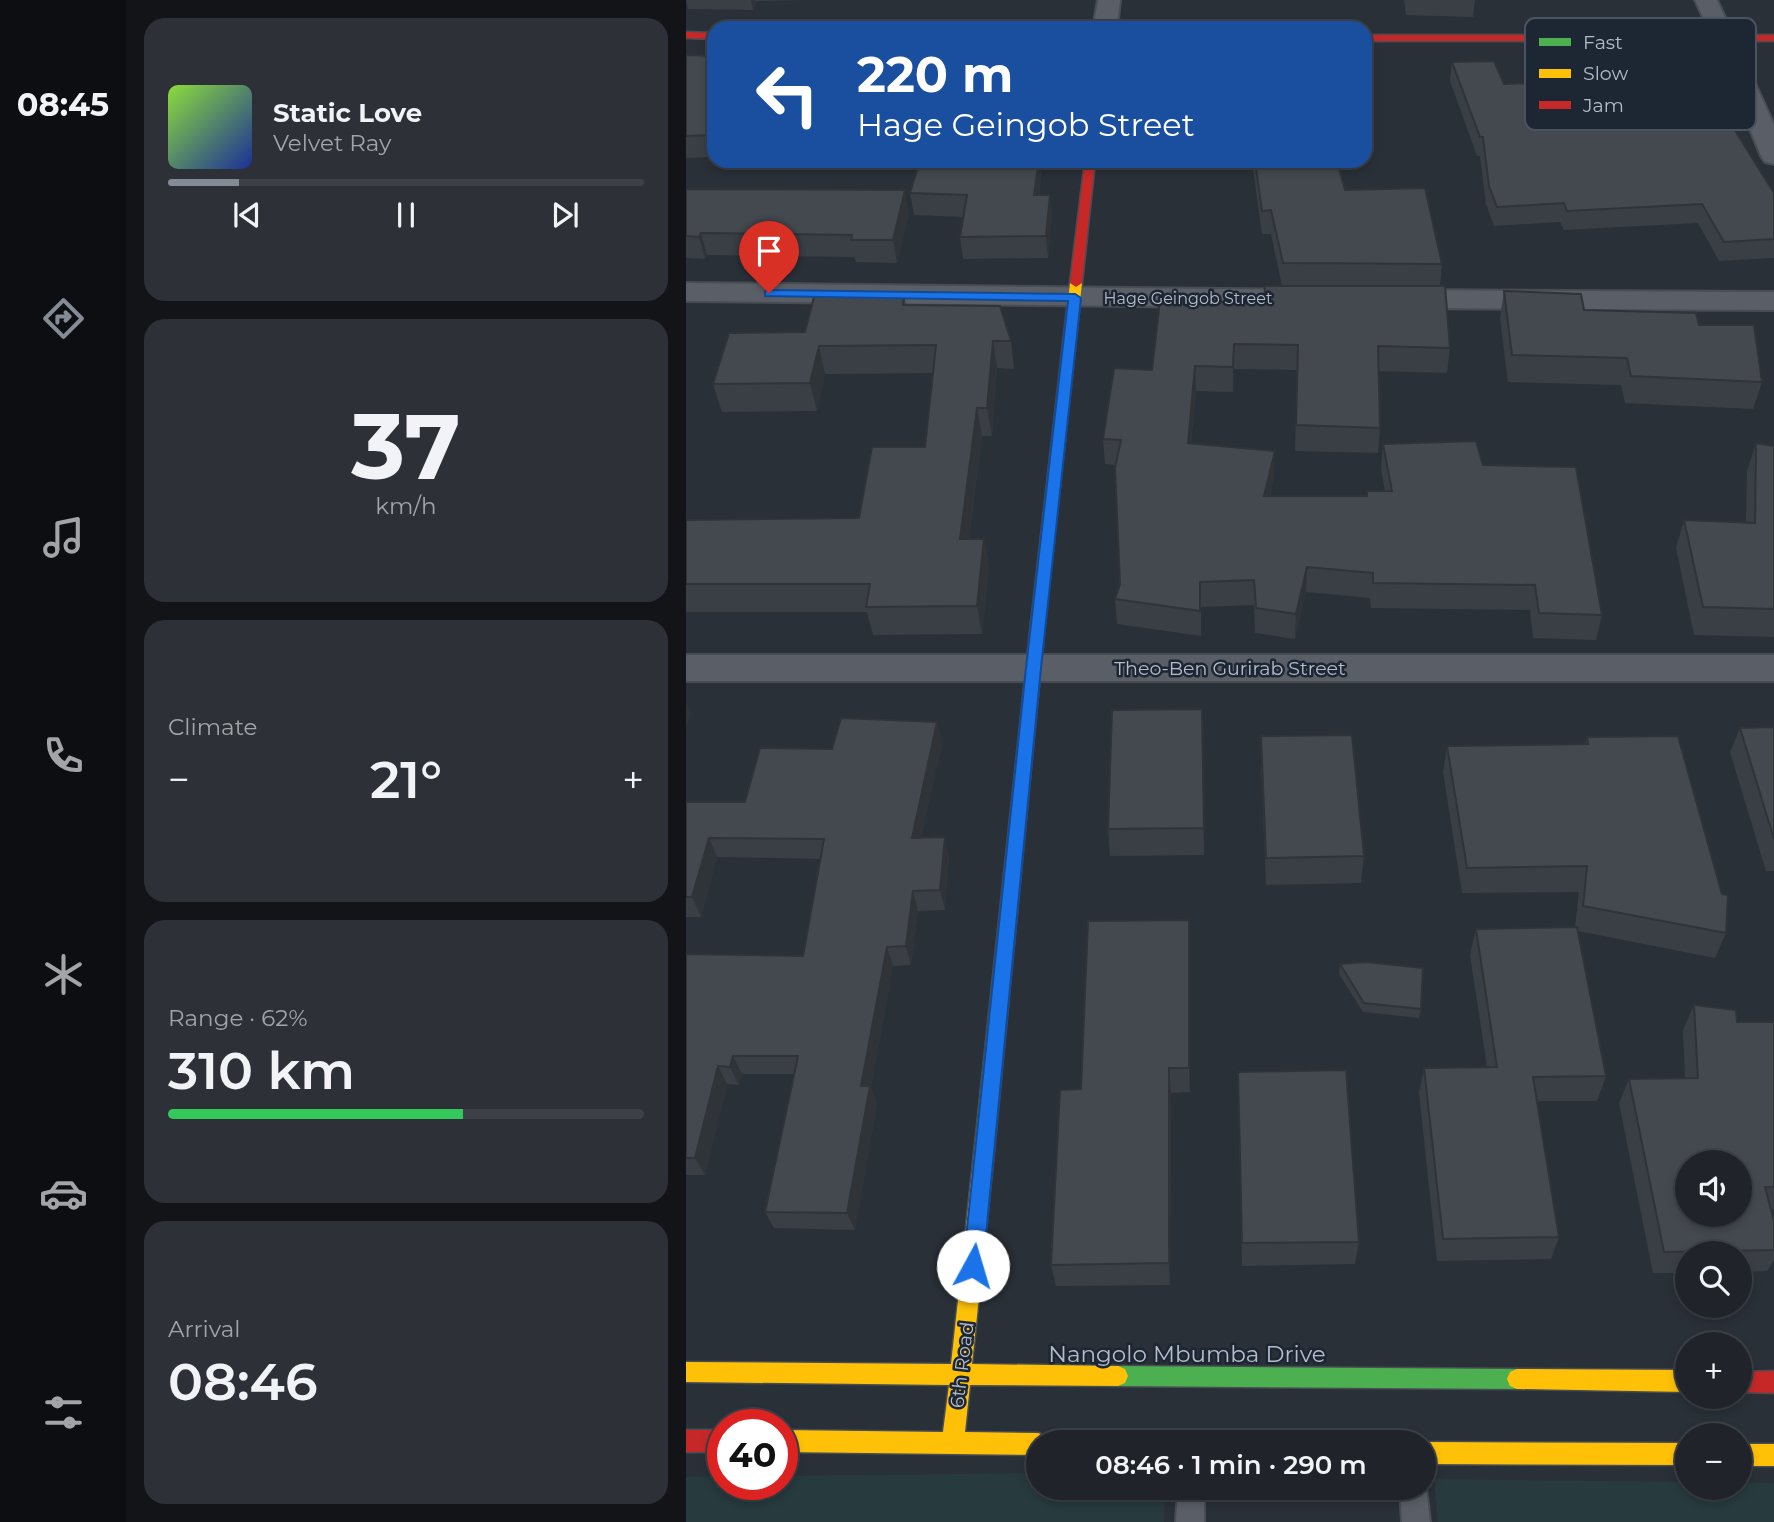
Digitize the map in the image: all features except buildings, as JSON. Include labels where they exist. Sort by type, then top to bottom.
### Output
[{"type":"street","points":[[1106,21],[1109,0]]},
{"type":"street","points":[[1706,0],[1715,18]]},
{"type":"street","points":[[686,35],[707,36]]},
{"type":"street","points":[[1372,38],[1525,38]]},
{"type":"street","points":[[1756,38],[1774,38]]},
{"type":"street","points":[[1756,113],[1774,156]]},
{"type":"street","name":"6th Road","points":[[953,1441],[962,1375],[1033,668],[1089,168]]},
{"type":"street","name":"Hage Geingob Street","points":[[686,292],[1075,298],[1774,301]]},
{"type":"street","name":"Theo-Ben Gurirab Street","points":[[686,668],[1774,668]]},
{"type":"street","name":"Nangolo Mbumba Drive","points":[[686,1372],[1675,1381]]},
{"type":"street","points":[[1752,1382],[1774,1382]]},
{"type":"street","points":[[686,1441],[707,1441]]},
{"type":"street","points":[[798,1441],[1026,1444]]},
{"type":"street","points":[[1436,1453],[1675,1454]]},
{"type":"street","points":[[1752,1455],[1774,1455]]},
{"type":"lane","points":[[1190,1522],[1191,1500]]},
{"type":"lane","points":[[1414,1500],[1416,1522]]},
{"type":"green space","points":[[1026,1473],[1026,1500],[1165,1500],[1164,1522],[686,1522],[686,1477],[707,1476],[707,1500],[798,1500],[798,1476]]},
{"type":"green space","points":[[1436,1479],[1675,1482],[1675,1500],[1752,1500],[1752,1482],[1774,1483],[1774,1522],[1438,1522]]},
{"type":"traffic: fast","points":[[982,1172],[1038,623]]},
{"type":"traffic: fast","points":[[1118,1376],[1517,1379]]},
{"type":"traffic: slow","points":[[1038,623],[1076,283]]},
{"type":"traffic: slow","points":[[953,1441],[982,1172]]},
{"type":"traffic: slow","points":[[686,1372],[1118,1376]]},
{"type":"traffic: slow","points":[[1517,1379],[1675,1381]]},
{"type":"traffic: slow","points":[[798,1441],[1026,1444]]},
{"type":"traffic: slow","points":[[1436,1453],[1675,1454]]},
{"type":"traffic: slow","points":[[1752,1455],[1774,1455]]},
{"type":"traffic: jam","points":[[686,35],[707,36]]},
{"type":"traffic: jam","points":[[1372,38],[1525,38]]},
{"type":"traffic: jam","points":[[1756,38],[1774,38]]},
{"type":"traffic: jam","points":[[1076,283],[1089,168]]},
{"type":"traffic: jam","points":[[1752,1382],[1774,1382]]},
{"type":"traffic: jam","points":[[686,1441],[707,1441]]},
{"type":"route","points":[[769,293],[1075,298],[1033,668],[973,1266]]}]
